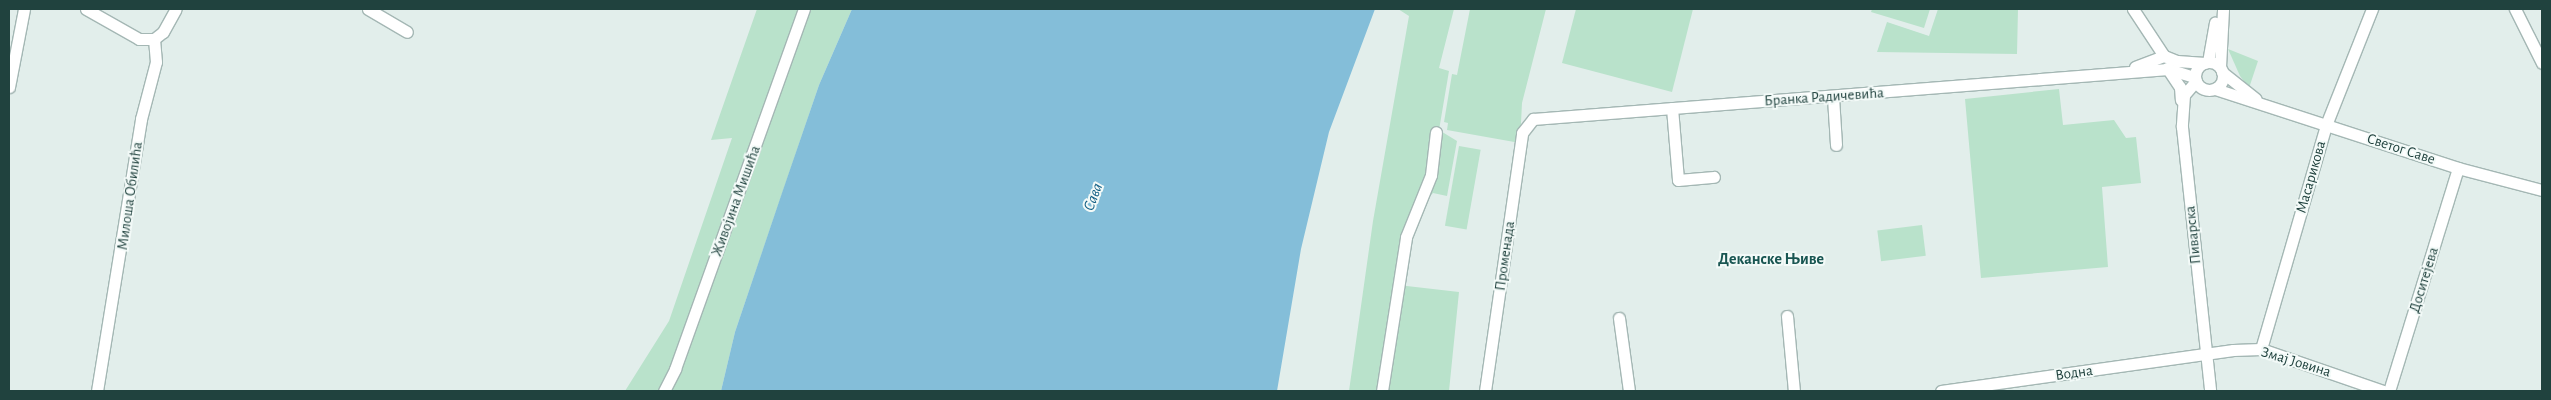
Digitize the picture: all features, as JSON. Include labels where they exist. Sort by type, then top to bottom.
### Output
[{"type":"street","points":[[9,87],[24,9]]},
{"type":"street","points":[[86,9],[139,39],[154,39],[162,32],[176,9]]},
{"type":"street","points":[[368,9],[407,32]]},
{"type":"street","name":"Живојина Мишића","points":[[664,391],[675,369],[804,9]]},
{"type":"street","name":"Пиварска","points":[[2133,9],[2164,56],[2168,69],[2180,87],[2210,391]]},
{"type":"street","points":[[2211,90],[2196,79],[2198,68],[2206,63],[2217,9]]},
{"type":"street","points":[[2182,114],[2196,94],[2211,90],[2222,83],[2223,9]]},
{"type":"street","name":"Масарикова","points":[[2261,349],[2326,125],[2372,9]]},
{"type":"street","points":[[2515,9],[2542,63]]},
{"type":"street","name":"Милоша Обилића","points":[[97,391],[141,119],[156,62],[154,39]]},
{"type":"street","points":[[2164,56],[2176,61],[2206,63],[2221,69]]},
{"type":"street","name":"Бранка Радичевића","points":[[2121,72],[2164,56]]},
{"type":"street","name":"Бранка Радичевића","points":[[1528,122],[1545,116],[1833,97],[2121,72],[2168,69],[2196,79]]},
{"type":"street","name":"Светог Саве","points":[[2221,69],[2261,102]]},
{"type":"street","name":"Пиварска","points":[[2182,114],[2184,96],[2196,79]]},
{"type":"street","name":"Светог Саве","points":[[2211,90],[2261,102],[2458,168],[2542,190]]},
{"type":"street","points":[[1833,97],[1836,145]]},
{"type":"street","points":[[1672,108],[1678,180],[1714,176]]},
{"type":"street","name":"Променада","points":[[1485,391],[1520,143],[1528,122]]},
{"type":"street","points":[[1382,391],[1406,237],[1431,175],[1436,132]]},
{"type":"street","name":"Доситејева","points":[[2389,391],[2458,168]]},
{"type":"street","points":[[1787,316],[1794,391]]},
{"type":"street","points":[[1619,318],[1629,391]]},
{"type":"street","name":"Змај Јовина","points":[[2207,355],[2233,350],[2261,349],[2383,391]]},
{"type":"street","name":"Водна","points":[[1941,391],[2207,355]]},
{"type":"green space","points":[[757,9],[852,9],[819,85],[735,332],[721,391],[625,391],[669,321],[732,138],[711,140]]},
{"type":"green space","points":[[1398,9],[1454,9],[1439,68],[1449,71],[1439,130],[1457,141],[1447,196],[1433,193],[1410,218],[1398,285],[1459,292],[1449,391],[1349,391],[1373,221],[1409,16]]},
{"type":"green space","points":[[1470,9],[1546,9],[1522,103],[1520,143],[1447,130],[1448,123],[1444,122],[1452,74],[1457,75]]},
{"type":"green space","points":[[1576,9],[1693,9],[1672,92],[1562,63]]},
{"type":"green space","points":[[1872,9],[1930,9],[1924,28],[1871,12]]},
{"type":"green space","points":[[1938,9],[2018,9],[2017,54],[1877,52],[1887,22],[1929,36]]},
{"type":"green space","points":[[2228,49],[2258,61],[2249,88],[2240,76]]},
{"type":"green space","points":[[2059,89],[2063,125],[2114,120],[2126,138],[2136,137],[2141,183],[2102,187],[2108,267],[1981,278],[1965,99]]},
{"type":"green space","points":[[1459,146],[1481,150],[1467,230],[1445,226]]},
{"type":"green space","points":[[1922,225],[1926,256],[1881,261],[1877,230]]},
{"type":"water","name":"Сава","points":[[852,9],[1375,9],[1329,132],[1301,249],[1277,391],[721,391],[735,332],[784,187],[819,85]]},
{"type":"district","name":"Деканске Њиве","points":[[1771,259]]}]
